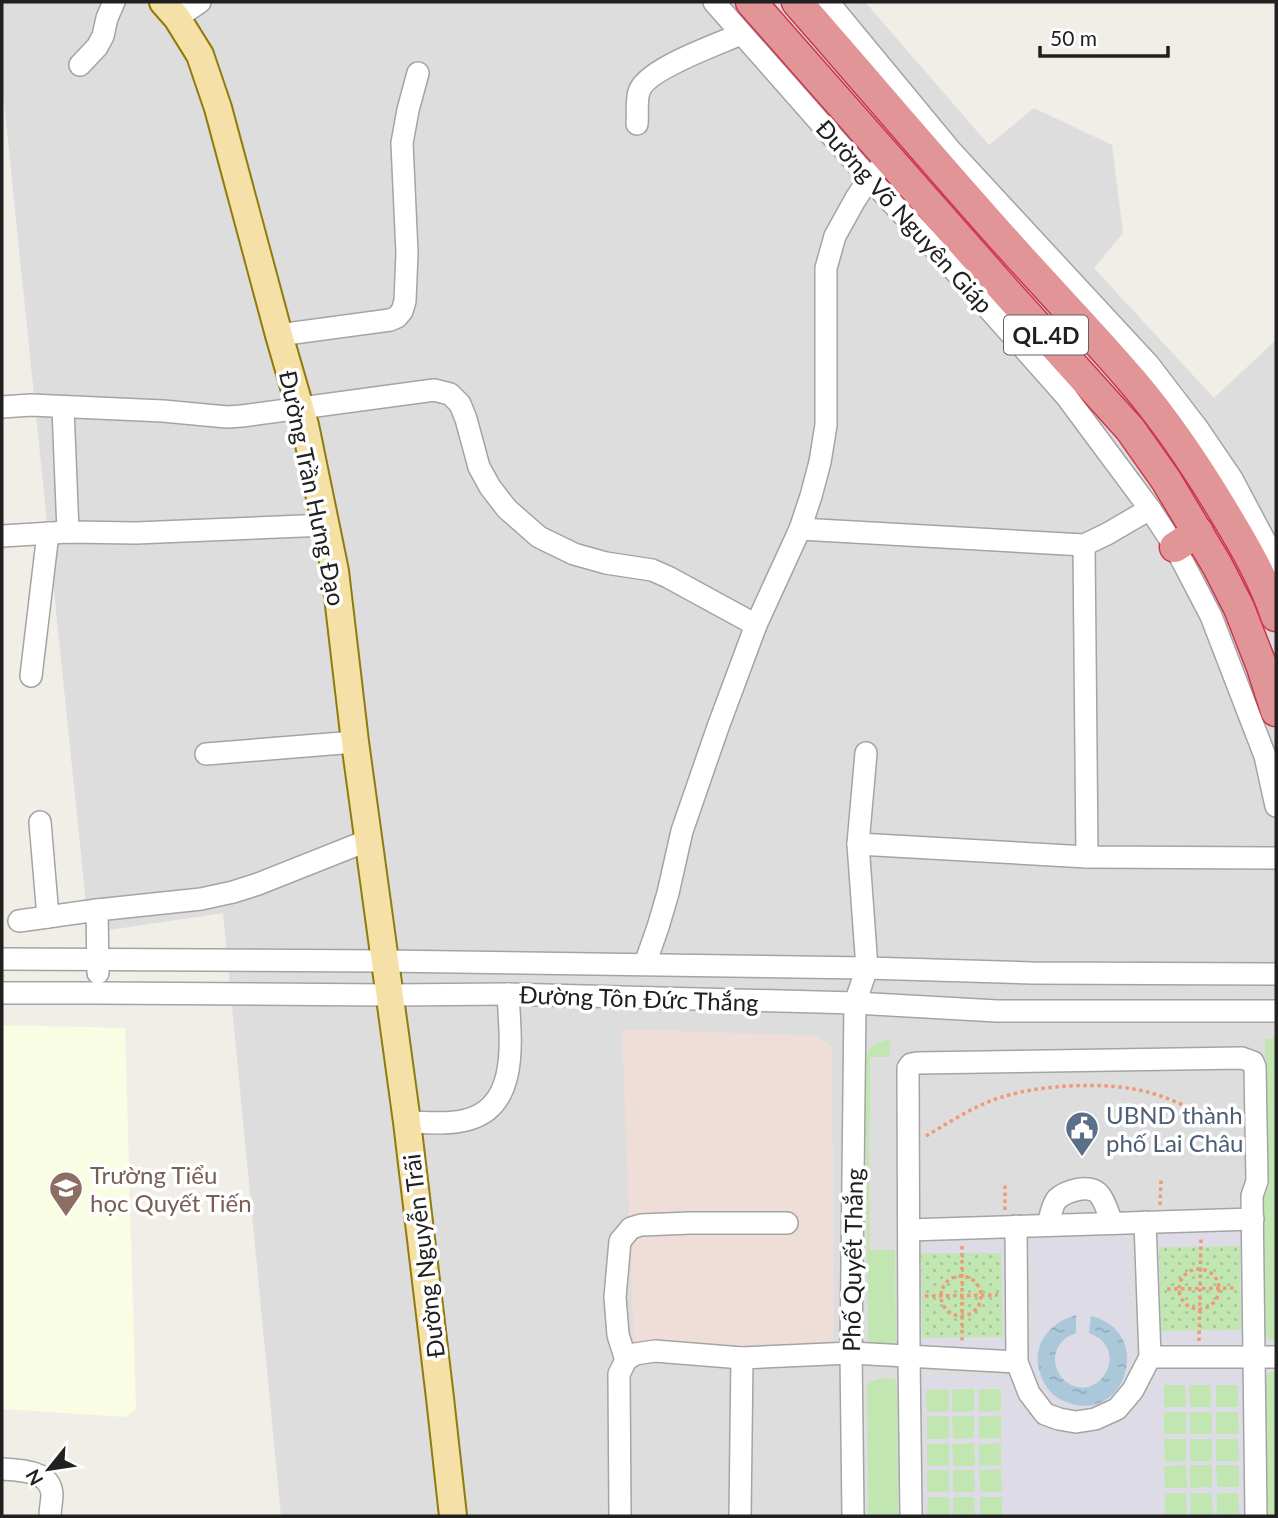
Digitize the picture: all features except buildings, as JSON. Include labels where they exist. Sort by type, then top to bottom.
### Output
[{"type":"highway","name":"Đường Võ Nguyên Giáp","points":[[751,2],[879,169],[1009,295],[1130,429],[1166,480],[1186,539],[1239,608],[1276,711]]},
{"type":"highway","name":"QL.4D","points":[[797,2],[943,172],[1134,383],[1170,429],[1221,484],[1243,543],[1276,616]]},
{"type":"main road","name":"Đường Trần Hưng Đạo","points":[[170,10],[200,55],[218,108],[300,408],[335,570],[355,742],[390,995]]},
{"type":"main road","name":"Đường Nguyễn Trãi","points":[[390,995],[453,1516]]},
{"type":"street","points":[[80,65],[97,47],[103,36],[114,2]]},
{"type":"street","points":[[170,10],[200,2]]},
{"type":"street","name":"Đường Võ Nguyên Giáp","points":[[714,2],[741,34],[879,169],[947,262],[1066,396],[1150,509],[1186,539],[1216,628],[1265,756],[1276,806]]},
{"type":"street","points":[[828,2],[951,151],[1149,365],[1198,429],[1221,484],[1276,562]]},
{"type":"street","points":[[637,124],[639,91],[647,79],[663,68],[741,34]]},
{"type":"street","points":[[279,335],[371,324],[390,320],[402,312],[407,253],[402,143],[418,73]]},
{"type":"street","points":[[645,964],[659,927],[690,805],[757,625],[800,529],[820,462],[826,425],[827,268],[835,236],[855,200],[879,169]]},
{"type":"street","points":[[2,407],[31,405],[227,417],[434,390],[450,394],[460,404],[479,467],[490,487],[507,509],[540,537],[574,554],[606,563],[652,570],[757,625]]},
{"type":"street","points":[[31,676],[58,533],[63,408]]},
{"type":"street","points":[[800,529],[1084,545],[1150,509]]},
{"type":"street","points":[[2,536],[326,525]]},
{"type":"street","points":[[1084,545],[1087,858]]},
{"type":"street","points":[[206,754],[355,742]]},
{"type":"street","points":[[866,753],[858,844],[867,968]]},
{"type":"street","points":[[40,822],[48,917]]},
{"type":"street","points":[[19,921],[233,892],[369,840]]},
{"type":"street","points":[[858,844],[1087,858],[1276,858]]},
{"type":"street","points":[[97,910],[98,993]]},
{"type":"street","name":"Đường Tôn Đức Thắng","points":[[2,959],[645,964],[1032,973],[1276,974]]},
{"type":"street","name":"Phố Quyết Thắng","points":[[853,1516],[851,1353],[855,1003],[867,968]]},
{"type":"street","name":"Đường Tôn Đức Thắng","points":[[2,993],[508,994],[855,1003],[997,1011],[1276,1012]]},
{"type":"street","points":[[407,1122],[466,1121],[491,1108],[505,1086],[510,1054],[508,994]]},
{"type":"street","points":[[911,1516],[908,1068],[917,1063],[1242,1058],[1253,1062],[1255,1068],[1257,1181],[1252,1196],[1254,1287],[1266,1357],[1256,1516]]},
{"type":"street","points":[[1048,1225],[1055,1201],[1077,1190],[1089,1188],[1100,1195],[1112,1223]]},
{"type":"street","points":[[909,1230],[1253,1219]]},
{"type":"street","points":[[1010,1226],[1016,1295],[1017,1362],[1029,1393],[1045,1414],[1076,1422],[1095,1419],[1117,1409],[1133,1390],[1150,1357],[1147,1290],[1152,1222]]},
{"type":"street","points":[[626,1360],[618,1335],[615,1297],[620,1241],[631,1228],[640,1225],[690,1223],[787,1223]]},
{"type":"street","points":[[620,1516],[619,1374],[626,1360],[635,1354],[655,1351],[742,1358],[851,1353],[1017,1362]]},
{"type":"street","points":[[1150,1357],[1266,1357]]},
{"type":"street","points":[[740,1516],[742,1358]]},
{"type":"street","points":[[2,1469],[24,1470],[46,1480],[52,1494],[50,1516]]},
{"type":"path","points":[[909,1149],[946,1124],[981,1106],[1003,1097],[1046,1087],[1116,1087],[1150,1092],[1211,1117],[1256,1129]]},
{"type":"path","points":[[1152,1222],[1161,1180]]},
{"type":"path","points":[[1005,1185],[1010,1226]]},
{"type":"path","points":[[1200,1357],[1202,1220]]},
{"type":"path","points":[[961,1359],[963,1228]]},
{"type":"path","points":[[1200,1269],[1206,1269],[1213,1274],[1220,1288],[1214,1303],[1199,1309],[1184,1302],[1180,1289],[1184,1276],[1200,1269]]},
{"type":"path","points":[[956,1276],[962,1276],[974,1280],[981,1295],[977,1309],[962,1316],[948,1311],[941,1296],[946,1282],[956,1276]]},
{"type":"path","points":[[1147,1290],[1254,1287]]},
{"type":"path","points":[[909,1296],[1016,1295]]},
{"type":"shaded area","points":[[2,2],[865,2],[989,145],[1034,108],[1112,145],[1123,233],[1094,268],[1214,398],[1276,340],[1276,1516],[281,1516],[223,913],[89,933],[2,90]]},
{"type":"shaded area","name":"Trường Tiểu học Quyết Tiến","points":[[2,1025],[125,1028],[136,1409],[125,1417],[2,1409]]},
{"type":"shaded area","points":[[622,1029],[817,1036],[832,1047],[834,1334],[827,1350],[634,1344]]},
{"type":"shaded area","points":[[1162,1231],[1233,1231],[1244,1236],[1246,1338],[1235,1345],[1159,1345],[1155,1238]],"holes":[[[1240,1246],[1241,1330],[1161,1331],[1159,1247]]]},
{"type":"shaded area","points":[[1124,1233],[1131,1238],[1134,1359],[1129,1379],[1110,1402],[1090,1410],[1078,1411],[1054,1402],[1037,1384],[1032,1368],[1031,1245],[1038,1236]],"holes":[[[1095,1317],[1113,1326],[1124,1343],[1128,1363],[1080,1406],[1053,1394],[1041,1378],[1038,1368],[1039,1348],[1049,1330],[1076,1333],[1059,1345],[1055,1356],[1056,1367],[1061,1378],[1082,1387],[1093,1385],[1106,1374],[1110,1358],[1103,1342],[1089,1333]]]},
{"type":"shaded area","points":[[1001,1237],[1006,1240],[1007,1349],[918,1351],[915,1242],[921,1239]],"holes":[[[921,1253],[1001,1253],[1003,1337],[922,1338]]]},
{"type":"shaded area","points":[[1168,1369],[1242,1370],[1248,1516],[1002,1516],[1002,1497],[980,1497],[980,1516],[975,1516],[974,1497],[953,1497],[953,1516],[950,1516],[949,1497],[928,1497],[927,1516],[916,1516],[916,1377],[921,1374],[1003,1375],[1025,1408],[1036,1417],[1075,1432],[1093,1432],[1125,1419],[1136,1410],[1154,1378]],"holes":[[[1164,1385],[1185,1385],[1186,1407],[1164,1407]],[[1189,1385],[1211,1385],[1211,1407],[1190,1407]],[[1216,1385],[1238,1385],[1238,1407],[1216,1407]],[[949,1389],[949,1411],[927,1412],[926,1390]],[[952,1389],[974,1389],[974,1411],[952,1412]],[[979,1389],[1001,1389],[1001,1411],[979,1412]],[[1164,1412],[1186,1412],[1186,1434],[1164,1434]],[[1189,1412],[1212,1412],[1212,1434],[1190,1434]],[[1216,1412],[1238,1412],[1239,1434],[1216,1434]],[[927,1416],[949,1416],[949,1439],[927,1439]],[[952,1416],[974,1416],[974,1438],[953,1439]],[[979,1416],[1001,1416],[1001,1438],[979,1439]],[[1164,1439],[1186,1439],[1186,1461],[1165,1462]],[[1190,1439],[1212,1439],[1212,1461],[1190,1461]],[[1216,1439],[1238,1439],[1239,1461],[1216,1461]],[[949,1443],[949,1466],[927,1466],[927,1444]],[[974,1443],[975,1466],[953,1466],[952,1444]],[[1001,1443],[1001,1465],[979,1466],[979,1444]],[[1186,1465],[1187,1488],[1165,1488],[1164,1466]],[[1190,1465],[1212,1465],[1212,1487],[1190,1488]],[[1216,1465],[1239,1465],[1239,1487],[1217,1487]],[[1001,1469],[1002,1492],[980,1492],[979,1470]],[[927,1470],[949,1470],[949,1492],[927,1492]],[[953,1470],[974,1470],[975,1492],[953,1492]],[[1165,1493],[1186,1493],[1187,1515],[1165,1515]],[[1190,1493],[1212,1493],[1213,1515],[1191,1515]],[[1217,1493],[1238,1493],[1239,1515],[1217,1515]]]},
{"type":"green space","points":[[1276,1038],[1276,1340],[1272,1340],[1268,1339],[1266,1334],[1263,1197],[1269,1187],[1265,1039]]},
{"type":"green space","points":[[891,1039],[889,1057],[870,1057],[870,1250],[895,1250],[896,1345],[868,1346],[865,1061],[868,1051]]},
{"type":"green space","points":[[1240,1246],[1241,1330],[1160,1331],[1159,1247]]},
{"type":"green space","points":[[921,1253],[1002,1253],[1003,1337],[922,1338]]},
{"type":"green space","points":[[1276,1372],[1276,1516],[1266,1516],[1264,1376]]},
{"type":"green space","points":[[894,1379],[897,1389],[898,1516],[868,1516],[867,1386],[876,1380]]},
{"type":"green space","points":[[1163,1385],[1186,1385],[1186,1407],[1164,1408]]},
{"type":"green space","points":[[1189,1385],[1211,1385],[1212,1407],[1189,1407]]},
{"type":"green space","points":[[1216,1385],[1238,1385],[1238,1407],[1216,1407]]},
{"type":"green space","points":[[926,1389],[949,1389],[949,1412],[926,1412]]},
{"type":"green space","points":[[952,1389],[974,1389],[974,1412],[952,1412]]},
{"type":"green space","points":[[978,1389],[1001,1389],[1001,1412],[979,1412]]},
{"type":"green space","points":[[1164,1412],[1186,1412],[1186,1434],[1164,1434]]},
{"type":"green space","points":[[1189,1412],[1212,1412],[1212,1434],[1190,1434]]},
{"type":"green space","points":[[1216,1412],[1238,1412],[1239,1434],[1216,1434]]},
{"type":"green space","points":[[926,1416],[949,1416],[949,1439],[927,1439]]},
{"type":"green space","points":[[952,1416],[974,1416],[975,1439],[952,1439]]},
{"type":"green space","points":[[979,1416],[1001,1416],[1001,1438],[979,1439]]},
{"type":"green space","points":[[1164,1439],[1186,1439],[1187,1461],[1164,1462]]},
{"type":"green space","points":[[1190,1439],[1212,1439],[1212,1461],[1190,1461]]},
{"type":"green space","points":[[1216,1439],[1239,1439],[1239,1461],[1216,1461]]},
{"type":"green space","points":[[927,1443],[949,1443],[949,1466],[927,1466]]},
{"type":"green space","points":[[952,1443],[975,1443],[975,1466],[953,1466]]},
{"type":"green space","points":[[979,1443],[1001,1443],[1002,1466],[979,1466]]},
{"type":"green space","points":[[1164,1465],[1187,1465],[1187,1488],[1164,1488]]},
{"type":"green space","points":[[1190,1465],[1212,1465],[1212,1487],[1190,1488]]},
{"type":"green space","points":[[1216,1465],[1239,1465],[1239,1487],[1217,1487]]},
{"type":"green space","points":[[979,1469],[1001,1469],[1002,1492],[979,1492]]},
{"type":"green space","points":[[927,1470],[949,1470],[950,1492],[927,1492]]},
{"type":"green space","points":[[953,1470],[975,1470],[975,1492],[953,1492]]},
{"type":"green space","points":[[1165,1493],[1187,1493],[1187,1515],[1165,1515]]},
{"type":"green space","points":[[1190,1493],[1213,1493],[1213,1515],[1190,1515]]},
{"type":"green space","points":[[1217,1493],[1239,1493],[1239,1515],[1217,1515]]},
{"type":"green space","points":[[927,1497],[950,1497],[950,1516],[927,1516]]},
{"type":"green space","points":[[953,1497],[975,1497],[975,1516],[953,1516]]},
{"type":"green space","points":[[979,1497],[1002,1497],[1002,1516],[980,1516]]},
{"type":"water","points":[[1076,1315],[1076,1333],[1062,1342],[1055,1356],[1057,1370],[1065,1381],[1077,1387],[1089,1387],[1106,1373],[1108,1351],[1102,1341],[1089,1333],[1091,1316],[1111,1325],[1123,1339],[1127,1356],[1125,1374],[1117,1389],[1104,1401],[1087,1406],[1066,1402],[1054,1395],[1043,1380],[1038,1365],[1040,1346],[1050,1330]]},
{"type":"place","name":"UBND thành phố Lai Châu","points":[[1082,1158]]},
{"type":"place","name":"Trường Tiểu học Quyết Tiến","points":[[66,1218]]}]
